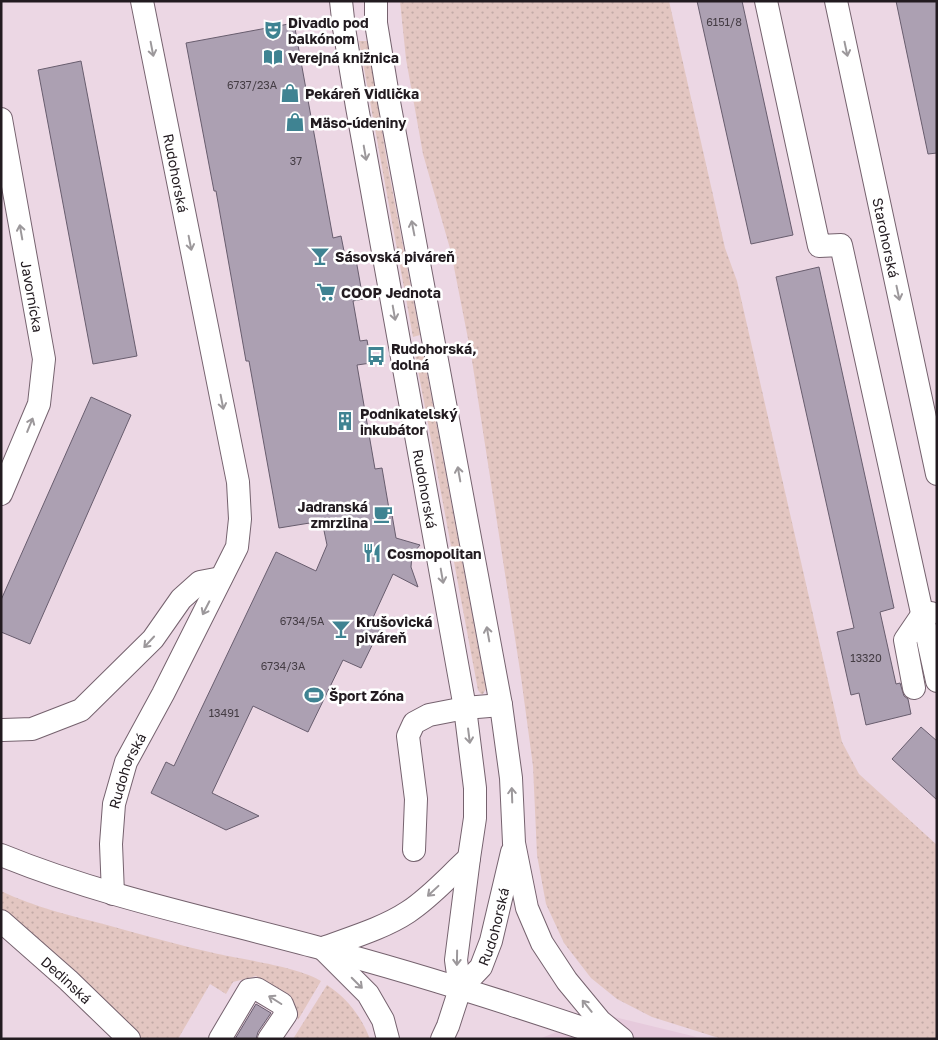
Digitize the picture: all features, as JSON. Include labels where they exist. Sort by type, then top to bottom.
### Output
[{"type":"street","name":"Rudohorská","points":[[112,894],[111,844],[114,804],[126,762],[163,694],[237,547],[240,519],[238,482],[142,1]]},
{"type":"street","name":"Rudohorská","points":[[341,1],[355,97],[465,708],[475,788],[475,818],[468,858],[456,960],[460,989]]},
{"type":"street","name":"Rudohorská","points":[[376,1],[376,23],[389,102],[501,705],[511,778],[514,843],[527,908],[542,943],[567,981],[600,1021],[622,1039]]},
{"type":"street","points":[[766,1],[820,246],[841,245],[929,613],[937,682]]},
{"type":"street","name":"Starohorská","points":[[836,1],[937,474]]},
{"type":"street","name":"Javornícka","points":[[1,119],[44,359],[39,404],[7,471],[1,494]]},
{"type":"street","points":[[2,730],[32,730],[81,710],[153,639],[181,599],[200,582],[221,578]]},
{"type":"street","points":[[914,688],[904,640],[929,613]]},
{"type":"street","points":[[414,850],[416,799],[408,736],[414,724],[429,715],[465,708],[501,705]]},
{"type":"street","name":"Rudohorská","points":[[460,989],[481,967],[491,941],[514,843]]},
{"type":"street","points":[[1,855],[46,873],[112,894],[323,948],[460,989],[615,1039]]},
{"type":"street","points":[[323,948],[359,935],[407,913],[468,858]]},
{"type":"street","name":"Dedinská","points":[[1,921],[68,980],[129,1039]]},
{"type":"street","points":[[323,948],[368,994],[383,1020],[388,1039]]},
{"type":"street","points":[[220,1039],[249,990],[257,989],[282,1004],[286,1014],[269,1039]]},
{"type":"street","points":[[442,1039],[460,989]]},
{"type":"shaded area","points":[[400,1],[669,1],[725,248],[737,281],[842,742],[859,774],[937,845],[937,1039],[722,1039],[652,1017],[617,999],[591,978],[564,943],[546,904],[537,855],[533,766],[471,354],[451,252],[423,154],[406,59]]},
{"type":"shaded area","points":[[359,41],[368,41],[387,162],[420,335],[413,337]]},
{"type":"shaded area","points":[[423,352],[486,689],[483,694],[478,690],[415,354]]},
{"type":"shaded area","points":[[1,891],[67,915],[190,948],[286,968],[321,981],[298,1020],[294,1002],[256,976],[233,982],[226,994],[210,984],[178,1039],[136,1039],[1,914]]},
{"type":"shaded area","points":[[327,985],[353,1008],[370,1039],[293,1039]]},
{"type":"shaded area","points":[[602,1014],[705,1039],[539,1039]]},
{"type":"building","points":[[697,1],[742,1],[793,235],[751,244]]},
{"type":"building","points":[[896,1],[937,1],[937,153],[928,154]]},
{"type":"building","points":[[294,23],[333,238],[341,236],[345,256],[355,254],[363,299],[353,301],[360,341],[367,340],[371,363],[357,365],[375,469],[382,468],[396,538],[420,545],[412,555],[411,567],[418,587],[393,574],[371,622],[381,627],[361,668],[343,660],[308,732],[253,706],[212,793],[259,816],[226,830],[151,793],[166,762],[174,766],[276,552],[316,571],[327,545],[322,521],[279,528],[249,361],[246,361],[216,191],[214,191],[186,43]]},
{"type":"building","points":[[81,61],[137,356],[93,364],[38,70]]},
{"type":"building","points":[[819,267],[894,608],[880,612],[896,684],[900,683],[904,696],[908,699],[911,714],[866,725],[859,693],[851,695],[837,632],[854,628],[776,277]]},
{"type":"building","points":[[91,397],[131,415],[30,644],[1,632],[1,600]]},
{"type":"building","points":[[921,727],[937,741],[937,800],[892,759]]},
{"type":"building","points":[[256,1004],[271,1013],[258,1032],[256,1039],[235,1039]]},
{"type":"place","name":"Divadlo pod balkónom","points":[[273,30]]},
{"type":"place","name":"Verejná knižnica","points":[[273,57]]},
{"type":"place","name":"Pekáreň Vidlička","points":[[290,93]]},
{"type":"place","name":"Mäso-údeniny","points":[[295,122]]},
{"type":"place","name":"Sásovská piváreň","points":[[320,256]]},
{"type":"place","name":"COOP Jednota","points":[[326,292]]},
{"type":"place","name":"Rudohorská, dolná","points":[[376,356]]},
{"type":"place","name":"Podnikatelský inkubátor","points":[[345,421]]},
{"type":"place","name":"Jadranská zmrzlina","points":[[383,514]]},
{"type":"place","name":"Cosmopolitan","points":[[372,553]]},
{"type":"place","name":"Krušovická piváreň","points":[[341,629]]},
{"type":"place","name":"Šport Zóna","points":[[314,695]]}]
